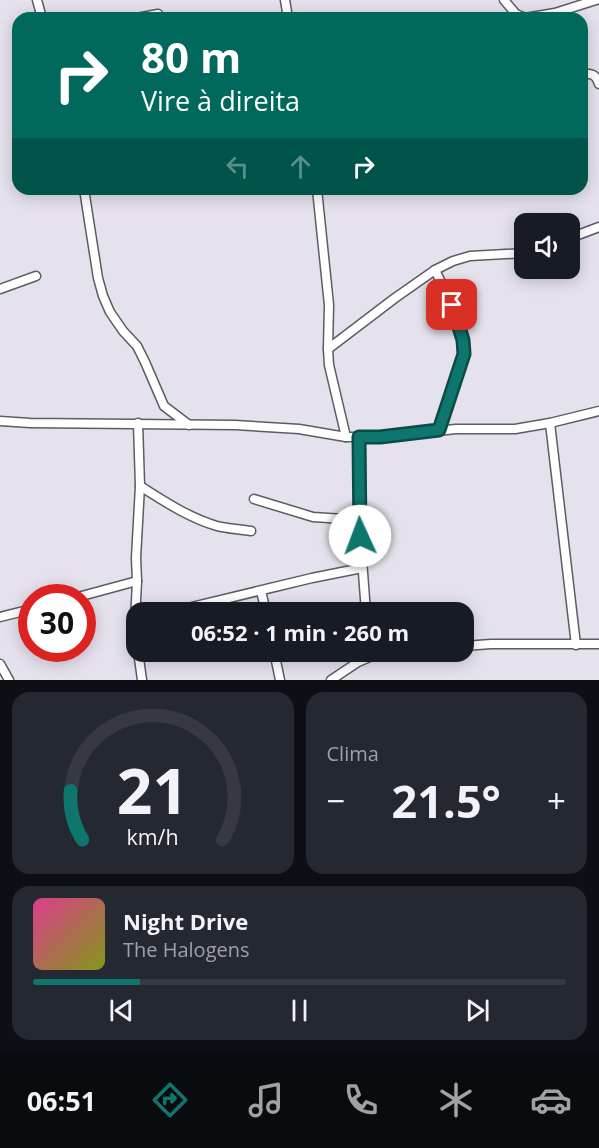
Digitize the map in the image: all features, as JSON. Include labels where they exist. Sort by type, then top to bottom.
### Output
[{"type":"street","points":[[504,0],[514,12]]},
{"type":"street","points":[[558,12],[596,0]]},
{"type":"street","points":[[588,73],[595,75],[599,84]]},
{"type":"street","points":[[85,195],[98,278],[110,312],[137,346],[164,406],[189,425]]},
{"type":"street","points":[[317,195],[329,305],[329,365],[346,437]]},
{"type":"street","points":[[580,234],[599,227]]},
{"type":"street","points":[[328,349],[435,270],[470,256],[514,254]]},
{"type":"street","points":[[435,270],[458,321],[464,354],[439,430]]},
{"type":"street","points":[[0,289],[36,276]]},
{"type":"street","points":[[160,425],[164,406]]},
{"type":"street","points":[[0,421],[236,425],[299,429],[346,437],[380,437],[439,430],[515,429],[599,411]]},
{"type":"street","points":[[136,602],[136,558],[140,486],[138,423]]},
{"type":"street","points":[[550,423],[576,645]]},
{"type":"street","points":[[359,437],[359,520],[365,602]]},
{"type":"street","points":[[140,486],[178,510],[199,519],[218,526],[251,531]]},
{"type":"street","points":[[254,499],[313,517],[359,520]]},
{"type":"street","points":[[214,602],[362,568]]},
{"type":"street","points":[[96,592],[137,582]]},
{"type":"street","points":[[261,591],[264,602]]},
{"type":"street","points":[[0,617],[18,612]]},
{"type":"street","points":[[474,645],[599,644]]},
{"type":"street","points":[[140,662],[142,680]]},
{"type":"street","points":[[276,662],[280,680]]},
{"type":"street","points":[[331,680],[358,662]]},
{"type":"street","points":[[0,663],[9,680]]},
{"type":"route","points":[[360,536],[359,437],[380,437],[439,430],[464,354],[463,340],[452,305]]}]
